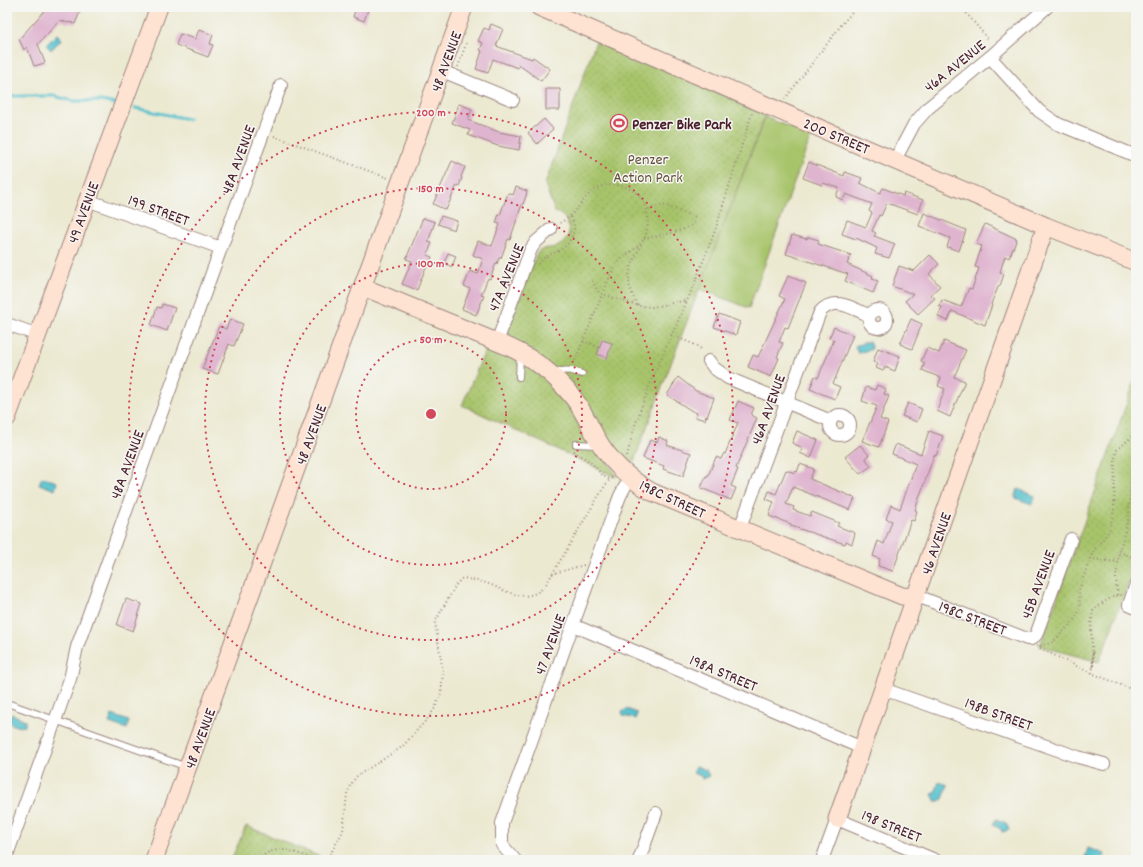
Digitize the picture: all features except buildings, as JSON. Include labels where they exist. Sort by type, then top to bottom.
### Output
[{"type":"street","name":"49 AVENUE","points":[[7,418],[159,7]]},
{"type":"street","name":"48 AVENUE","points":[[154,860],[363,287],[449,70],[464,7]]},
{"type":"street","name":"200 STREET","points":[[539,7],[1046,226],[1136,262]]},
{"type":"street","name":"46A AVENUE","points":[[895,160],[914,124],[928,108],[990,57],[1047,7]]},
{"type":"street","points":[[990,57],[1039,111],[1058,124],[1136,156]]},
{"type":"street","points":[[449,70],[513,100]]},
{"type":"street","name":"48A AVENUE","points":[[7,856],[70,679],[77,647],[281,86]]},
{"type":"street","name":"199 STREET","points":[[87,200],[221,248]]},
{"type":"street","name":"46 AVENUE","points":[[822,860],[1046,226]]},
{"type":"street","name":"47A AVENUE","points":[[497,342],[531,249],[536,242],[551,228]]},
{"type":"street","name":"198C STREET","points":[[363,287],[520,352],[552,374],[572,395],[602,445],[618,465],[624,472],[652,492],[902,596],[925,599],[1035,643]]},
{"type":"street","name":"46A AVENUE","points":[[740,528],[818,317],[823,308],[829,304],[843,304],[870,316]]},
{"type":"street","points":[[7,324],[38,335]]},
{"type":"street","points":[[709,361],[714,368],[728,378],[831,421]]},
{"type":"street","name":"47 AVENUE","points":[[515,860],[502,845],[502,823],[620,496],[624,472]]},
{"type":"street","name":"45B AVENUE","points":[[1035,643],[1036,635],[1071,539]]},
{"type":"street","points":[[1130,603],[1136,584]]},
{"type":"street","name":"198A STREET","points":[[573,625],[862,748]]},
{"type":"street","name":"198B STREET","points":[[883,688],[1078,758],[1104,764]]},
{"type":"street","points":[[639,860],[656,813]]},
{"type":"street","name":"198 STREET","points":[[837,819],[936,860]]},
{"type":"lane","points":[[519,377],[520,352]]},
{"type":"lane","points":[[552,374],[564,370],[571,370],[582,374]]},
{"type":"lane","points":[[574,445],[602,445]]},
{"type":"lane","points":[[7,703],[188,767]]},
{"type":"path","points":[[787,96],[842,24],[857,7]]},
{"type":"path","points":[[961,7],[988,40]]},
{"type":"path","points":[[449,70],[467,41]]},
{"type":"path","points":[[324,860],[331,853],[343,830],[347,794],[351,784],[358,776],[402,747],[429,717],[435,708],[441,693],[443,672],[436,622],[456,585],[464,578],[522,596],[540,590],[552,574],[610,479],[624,472],[634,428],[651,381],[687,300],[714,230],[748,124],[754,110]]},
{"type":"path","points":[[271,135],[395,181]]},
{"type":"path","points":[[566,218],[570,216],[584,198],[598,188],[608,184],[621,186],[634,191],[643,199],[648,218],[646,234],[629,273],[628,281],[633,297],[639,306]]},
{"type":"path","points":[[644,239],[683,229],[691,226],[696,220],[695,217],[666,206],[647,210]]},
{"type":"path","points":[[538,264],[546,255],[565,247],[571,240],[574,224],[570,216]]},
{"type":"path","points":[[570,363],[574,363],[612,269],[621,259],[642,242]]},
{"type":"path","points":[[592,281],[598,291],[602,294],[639,306],[653,307],[687,300]]},
{"type":"path","points":[[671,335],[698,346],[700,349]]},
{"type":"path","points":[[583,341],[599,347]]},
{"type":"path","points":[[1035,643],[1053,642],[1075,619],[1080,607],[1079,590],[1081,582],[1094,550],[1109,531],[1114,509],[1114,468],[1117,450],[1136,433]]},
{"type":"path","points":[[574,445],[574,452],[591,462],[602,475],[610,479]]},
{"type":"path","points":[[1117,596],[1116,577],[1119,552],[1128,520],[1131,487],[1136,481]]},
{"type":"path","points":[[1119,552],[1136,558]]},
{"type":"path","points":[[1090,559],[1118,562]]},
{"type":"path","points":[[552,574],[582,565],[587,566]]},
{"type":"path","points":[[1117,596],[1130,603]]},
{"type":"path","points":[[1093,668],[1091,626],[1093,611],[1107,600],[1117,596]]},
{"type":"path","points":[[1035,643],[1040,648],[1092,673],[1136,691]]},
{"type":"path","points":[[1092,673],[1093,653],[1093,668]]},
{"type":"path","points":[[258,860],[262,855],[272,850],[284,850],[315,860]]},
{"type":"green space","name":"Penzer Action Park","points":[[596,41],[766,113],[631,469],[510,338],[507,331],[537,253],[543,249],[558,246],[564,242],[568,236],[569,229],[565,218],[555,212],[545,184]]},
{"type":"green space","points":[[765,117],[811,136],[749,308],[699,289]]},
{"type":"green space","points":[[488,344],[517,357],[556,386],[615,473],[616,477],[462,405]]},
{"type":"green space","points":[[1136,377],[1136,562],[1099,662],[1040,646]]},
{"type":"green space","points":[[246,826],[328,860],[231,860]]},
{"type":"water","points":[[57,34],[62,39],[51,50],[46,45]]},
{"type":"water","points":[[869,341],[872,349],[858,353],[855,346]]},
{"type":"water","points":[[42,477],[57,482],[55,490],[39,484]]},
{"type":"water","points":[[1018,489],[1035,496],[1032,504],[1015,498]]},
{"type":"water","points":[[627,709],[637,713],[636,719],[623,716],[622,712]]},
{"type":"water","points":[[12,714],[25,720],[25,726],[15,726],[8,722],[8,716]]},
{"type":"water","points":[[112,715],[129,721],[127,729],[109,723]]},
{"type":"water","points":[[696,766],[706,770],[709,776],[702,779],[701,776],[693,773]]},
{"type":"water","points":[[939,782],[948,785],[943,799],[936,802],[932,794],[935,793]]},
{"type":"water","points":[[996,819],[1006,823],[1009,830],[1002,832],[1001,829],[993,825]]},
{"type":"water","points":[[1088,848],[1105,854],[1103,860],[1094,860],[1085,857]]},
{"type":"waterway","points":[[7,94],[14,96],[54,96],[73,101],[101,101],[117,104]]},
{"type":"waterway","points":[[135,108],[188,119]]},
{"type":"place","name":"Penzer Bike Park","points":[[619,123]]}]
